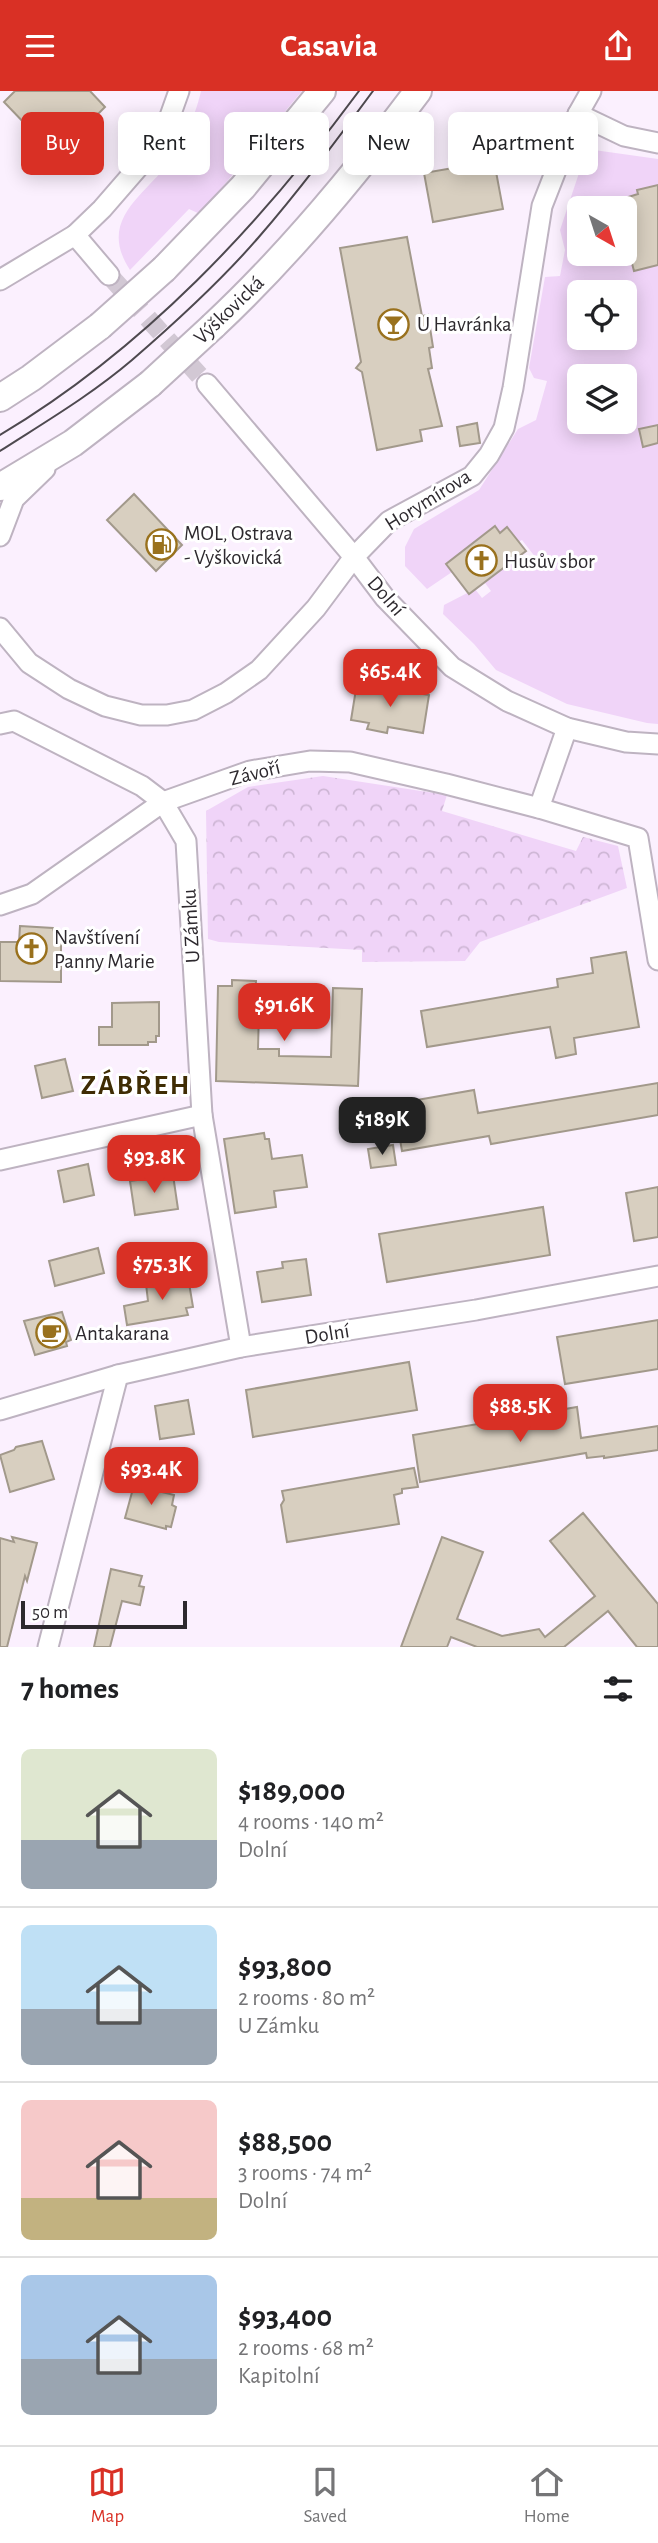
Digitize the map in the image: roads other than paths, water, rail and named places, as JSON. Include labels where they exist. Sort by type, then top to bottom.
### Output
[{"type":"street","points":[[0,280],[75,235],[124,185],[148,156],[169,119],[179,91]]},
{"type":"street","points":[[0,398],[32,378],[100,326],[164,269],[234,196],[321,91]]},
{"type":"street","name":"Výškovická","points":[[0,487],[72,443],[150,384],[213,326],[267,273],[316,219],[418,91]]},
{"type":"street","name":"Horymírova","points":[[579,112],[591,91]]},
{"type":"street","points":[[598,124],[624,136],[658,143]]},
{"type":"street","name":"Horymírova","points":[[0,628],[29,663],[69,689],[105,706],[141,715],[167,715],[193,710],[226,693],[258,670],[316,608],[354,557],[389,521],[472,476],[489,455],[503,428],[513,388],[542,206],[554,175]]},
{"type":"street","points":[[75,235],[109,275]]},
{"type":"street","name":"Dolní","points":[[207,384],[354,557],[385,598],[452,667],[507,701],[567,728],[626,742],[658,744]]},
{"type":"street","points":[[0,536],[13,499],[72,443]]},
{"type":"street","points":[[0,724],[13,721],[142,786],[163,802]]},
{"type":"street","points":[[539,808],[567,728]]},
{"type":"street","name":"Závoří","points":[[0,905],[32,894],[163,802],[250,771],[310,761],[350,762],[539,808],[638,838],[658,960]]},
{"type":"street","name":"U Zámku","points":[[163,802],[186,841],[202,1115],[241,1347]]},
{"type":"street","points":[[0,1160],[202,1115]]},
{"type":"street","name":"Dolní","points":[[0,1411],[118,1375],[241,1347],[476,1310],[658,1276]]},
{"type":"street","points":[[48,1647],[118,1375]]},
{"type":"tunnel","points":[[109,275],[207,384]]},
{"type":"tram line","points":[[0,435],[103,364],[151,324],[196,281],[281,189],[359,91]]},
{"type":"tram line","points":[[0,451],[68,408],[116,373],[197,301],[273,220],[373,91]]},
{"type":"place","name":"U Havránka","points":[[394,324]]},
{"type":"place","name":"MOL, Ostrava - Vyškovická","points":[[161,545]]},
{"type":"place","name":"Husův sbor","points":[[481,561]]},
{"type":"place","name":"Navštívení Panny Marie","points":[[31,949]]},
{"type":"place","name":"Antakarana","points":[[52,1333]]},
{"type":"district","name":"ZÁBŘEH","points":[[136,1086]]}]
